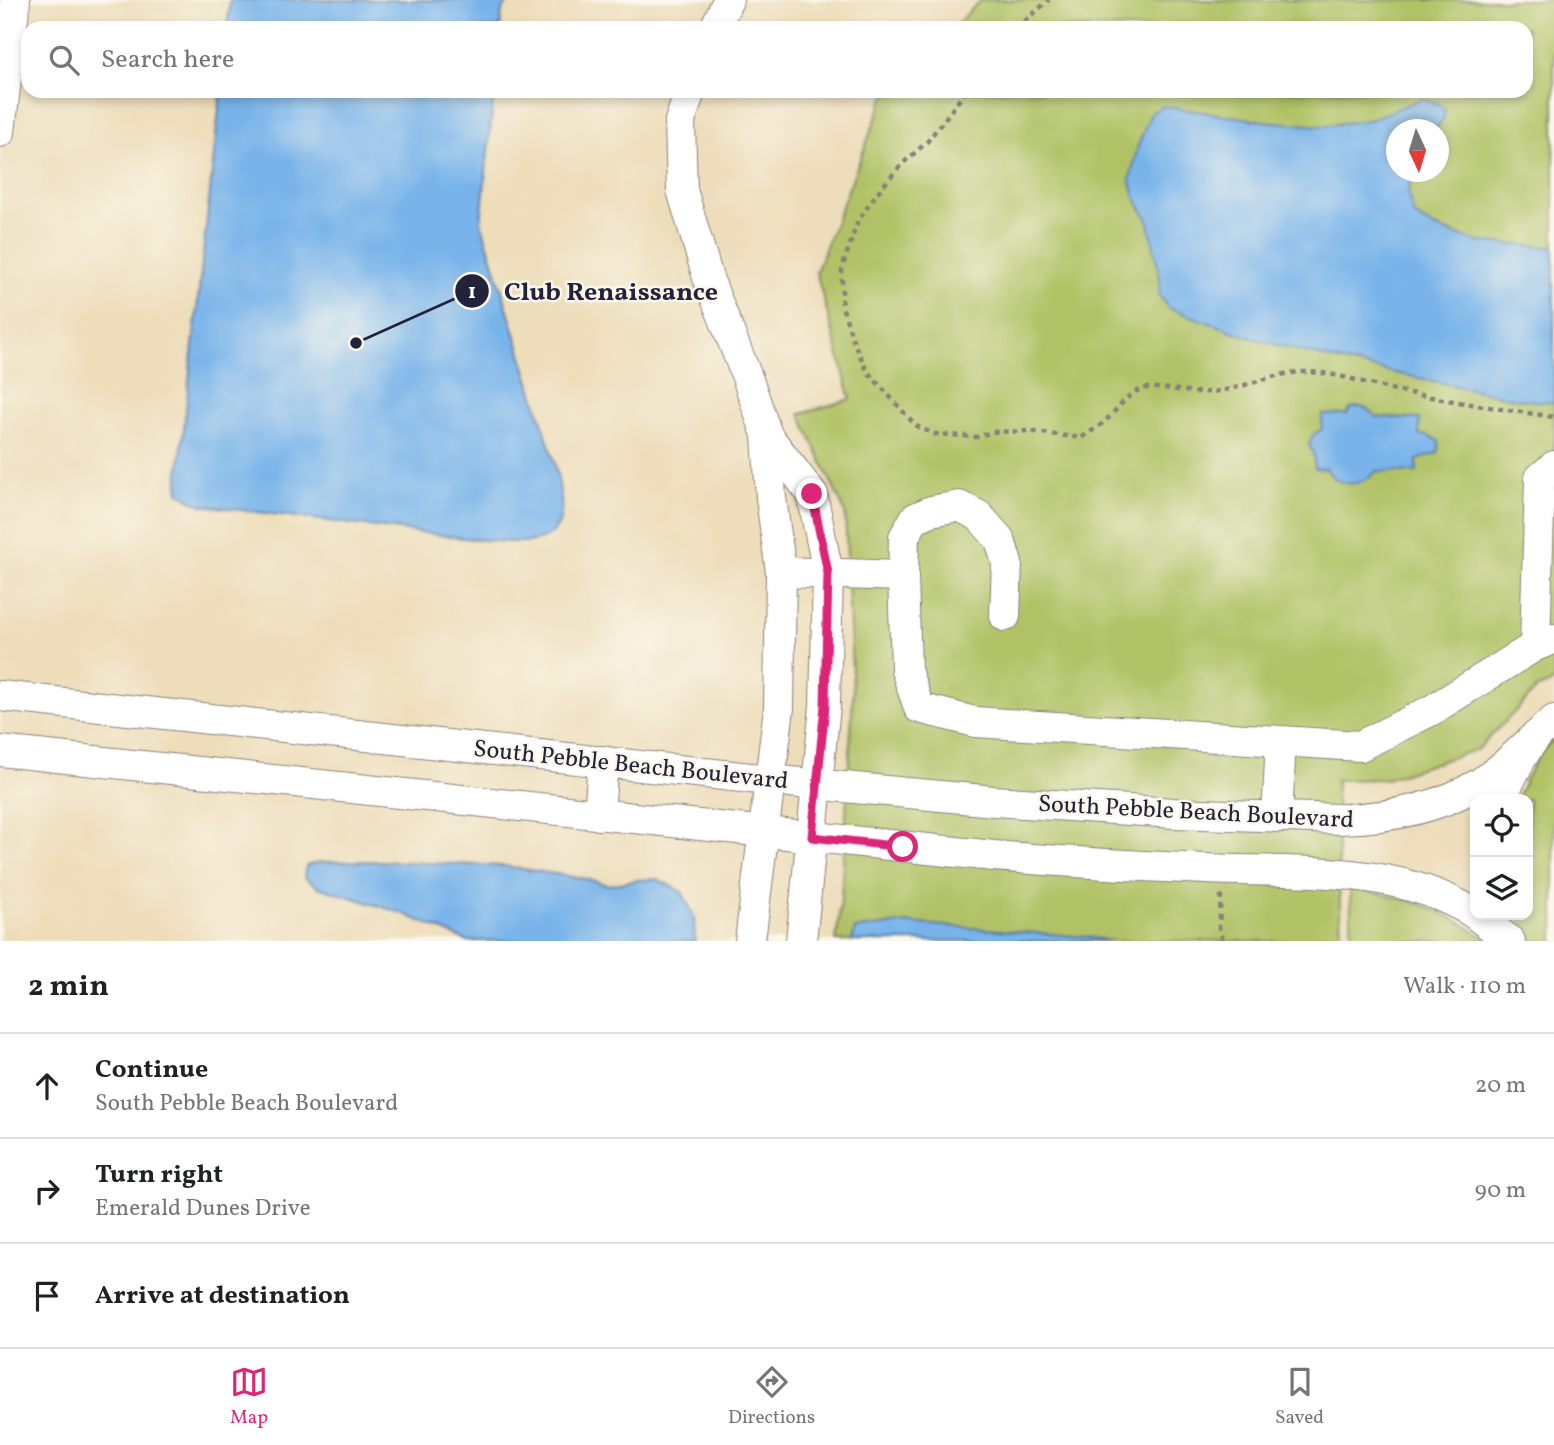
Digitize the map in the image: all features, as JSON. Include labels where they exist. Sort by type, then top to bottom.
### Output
[{"type":"street","points":[[0,132],[15,0]]},
{"type":"street","points":[[718,21],[728,0]]},
{"type":"street","points":[[688,98],[680,121],[682,190],[708,278],[767,435],[771,499],[782,572],[779,708],[750,941]]},
{"type":"street","points":[[767,435],[812,494],[828,573],[825,706],[801,941]]},
{"type":"street","points":[[1005,617],[1007,564],[1000,540],[979,516],[959,506],[915,517],[904,537],[903,576],[906,670],[919,708],[975,722],[1360,746],[1432,710],[1544,642],[1540,478],[1554,466]]},
{"type":"street","points":[[782,572],[903,576]]},
{"type":"street","name":"South Pebble Beach Boulevard","points":[[0,696],[769,780],[1045,805],[1365,819],[1419,808],[1448,798],[1482,781],[1508,762],[1544,729]]},
{"type":"street","name":"South Pebble Beach Boulevard","points":[[1503,794],[1521,758],[1544,729]]},
{"type":"street","points":[[1277,817],[1281,741]]},
{"type":"street","points":[[0,751],[994,856],[1085,863],[1346,874],[1410,885],[1432,892],[1470,911]]},
{"type":"street","points":[[599,815],[603,761]]},
{"type":"street","points":[[1484,920],[1510,941]]},
{"type":"street","points":[[1506,920],[1517,941]]},
{"type":"path","points":[[1025,21],[1049,0]]},
{"type":"path","points":[[960,98],[926,142],[877,193],[858,221],[842,268],[842,306],[853,343],[867,371],[916,426],[934,434],[977,437],[992,432],[1028,431],[1081,438],[1104,422],[1139,390],[1152,386],[1198,393],[1224,391],[1303,372],[1338,376],[1464,404],[1554,417]]},
{"type":"path","points":[[1222,870],[1219,928],[1223,941]]},
{"type":"green space","points":[[981,0],[1554,0],[1554,682],[1538,688],[1478,749],[1386,779],[1336,780],[1341,941],[836,941],[853,695],[845,512],[800,414],[851,399],[816,272],[884,98],[1533,98],[1533,21],[960,21]]},
{"type":"green space","points":[[1554,739],[1554,941],[1534,941],[1520,920],[1533,920],[1533,794],[1518,794],[1547,745]]},
{"type":"green space","points":[[1350,889],[1389,895],[1423,905],[1456,920],[1489,941],[1352,941]]},
{"type":"water","points":[[230,0],[509,0],[502,11],[501,21],[228,21]]},
{"type":"water","points":[[220,98],[493,98],[481,222],[555,464],[561,508],[557,526],[550,534],[529,542],[480,540],[202,505],[179,492],[178,481]]},
{"type":"water","points":[[1421,99],[1438,103],[1445,110],[1443,119],[1386,119],[1386,182],[1410,182],[1408,194],[1414,215],[1434,227],[1478,242],[1554,247],[1554,403],[1518,399],[1334,360],[1252,338],[1168,308],[1159,295],[1160,278],[1149,222],[1135,197],[1130,179],[1138,146],[1151,113],[1163,106],[1264,121],[1321,126],[1369,120]]},
{"type":"water","points":[[1350,409],[1368,409],[1376,417],[1420,419],[1419,435],[1439,441],[1438,453],[1417,460],[1417,472],[1376,471],[1368,479],[1357,483],[1339,481],[1326,469],[1315,468],[1313,452],[1309,445],[1313,435],[1322,429],[1322,415],[1347,414]]},
{"type":"water","points":[[379,861],[505,866],[609,885],[658,879],[682,892],[694,916],[695,941],[467,941],[402,913],[318,887],[304,877],[306,866],[319,862]]},
{"type":"water","points":[[907,923],[1089,937],[1110,941],[852,941],[855,929]]},
{"type":"place","name":"Club Renaissance","points":[[356,343]]},
{"type":"route","points":[[812,494],[828,573],[825,706],[812,837],[903,847]]}]
